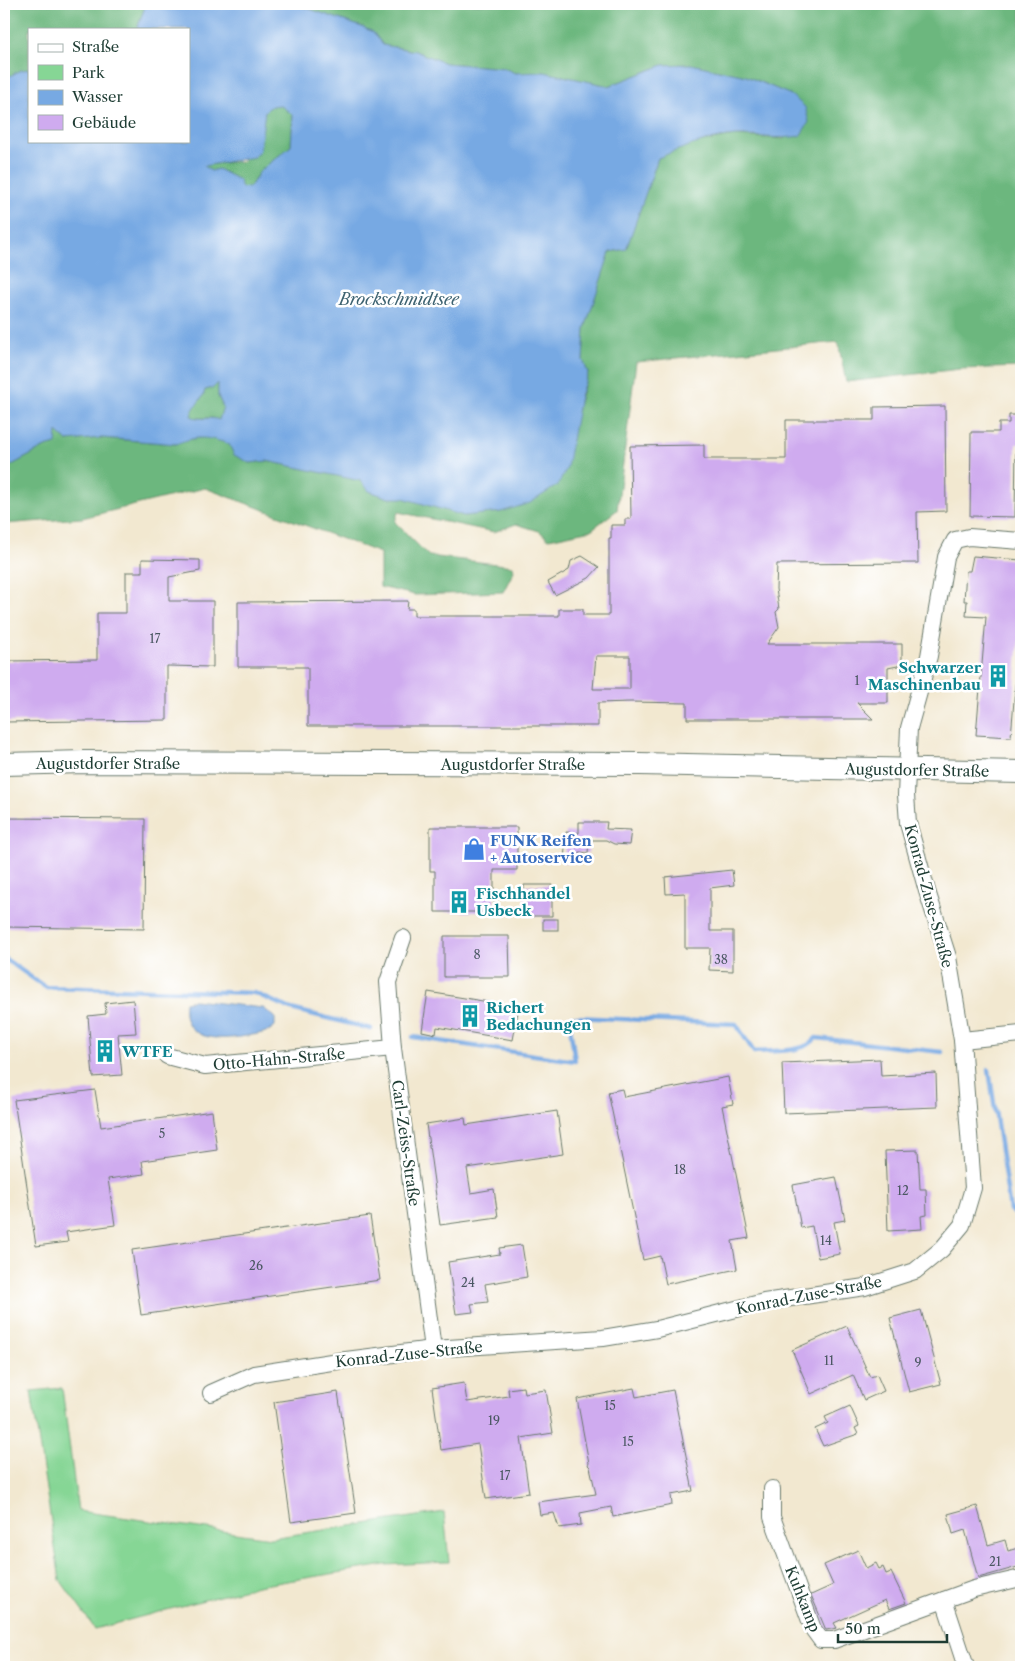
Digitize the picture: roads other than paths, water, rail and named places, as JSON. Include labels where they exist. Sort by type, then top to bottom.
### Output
[{"type":"main road","name":"Augustdorfer Straße","points":[[4,764],[85,762],[640,764],[1021,772]]},
{"type":"street","name":"Konrad-Zuse-Straße","points":[[211,1393],[254,1374],[433,1349],[555,1342],[657,1329],[764,1302],[865,1287],[915,1270],[942,1249],[962,1224],[973,1188],[962,1040],[948,957],[926,891],[908,823],[909,728],[929,656],[946,557],[955,540],[969,537],[1021,541]]},
{"type":"street","name":"Carl-Zeiss-Straße","points":[[403,938],[388,982],[393,1048],[433,1349]]},
{"type":"street","points":[[962,1040],[1021,1034]]},
{"type":"street","name":"Otto-Hahn-Straße","points":[[167,1056],[205,1066],[393,1048]]},
{"type":"street","name":"Kuhkamp","points":[[772,1489],[772,1517],[813,1629],[821,1640],[834,1640],[974,1589],[1021,1578]]},
{"type":"street","points":[[944,1600],[966,1667]]},
{"type":"water","name":"Brockschmidtsee","points":[[146,4],[295,4],[373,32],[383,45],[415,51],[445,63],[504,68],[515,73],[544,72],[609,86],[663,65],[691,64],[746,76],[791,95],[805,107],[809,122],[800,136],[784,138],[725,137],[695,144],[658,158],[626,249],[610,252],[585,328],[583,360],[588,373],[580,396],[567,468],[558,485],[530,503],[501,512],[464,516],[403,498],[389,498],[369,491],[361,481],[267,461],[250,463],[234,455],[229,444],[203,438],[191,439],[176,444],[102,438],[67,441],[57,432],[56,444],[45,447],[10,466],[4,465],[4,79],[21,70],[28,69],[28,142],[190,142],[190,28],[137,28]],"holes":[[[280,105],[293,115],[291,146],[260,171],[250,187],[242,188],[239,180],[218,169],[211,171],[204,166],[254,157],[260,150],[265,111],[272,106]],[[218,383],[218,396],[223,407],[219,420],[191,416],[205,390],[213,388]]]},
{"type":"water","points":[[194,1000],[263,1008],[275,1017],[275,1026],[269,1031],[235,1038],[203,1036],[188,1024],[185,1015],[185,1002]]},
{"type":"waterway","points":[[4,958],[45,987],[254,993],[291,1009],[371,1029]]},
{"type":"waterway","points":[[413,1037],[575,1061],[569,1019],[573,1017],[736,1024],[754,1052],[796,1049],[804,1047],[816,1038],[942,1052]]},
{"type":"waterway","points":[[989,1070],[1010,1210],[1021,1218]]},
{"type":"place","name":"Schwarzer Maschinenbau","points":[[998,676]]},
{"type":"place","name":"FUNK Reifen + Autoservice","points":[[474,849]]},
{"type":"place","name":"Fischhandel Usbeck","points":[[459,902]]},
{"type":"place","name":"Richert Bedachungen","points":[[470,1016]]},
{"type":"place","name":"WTFE","points":[[105,1051]]}]
